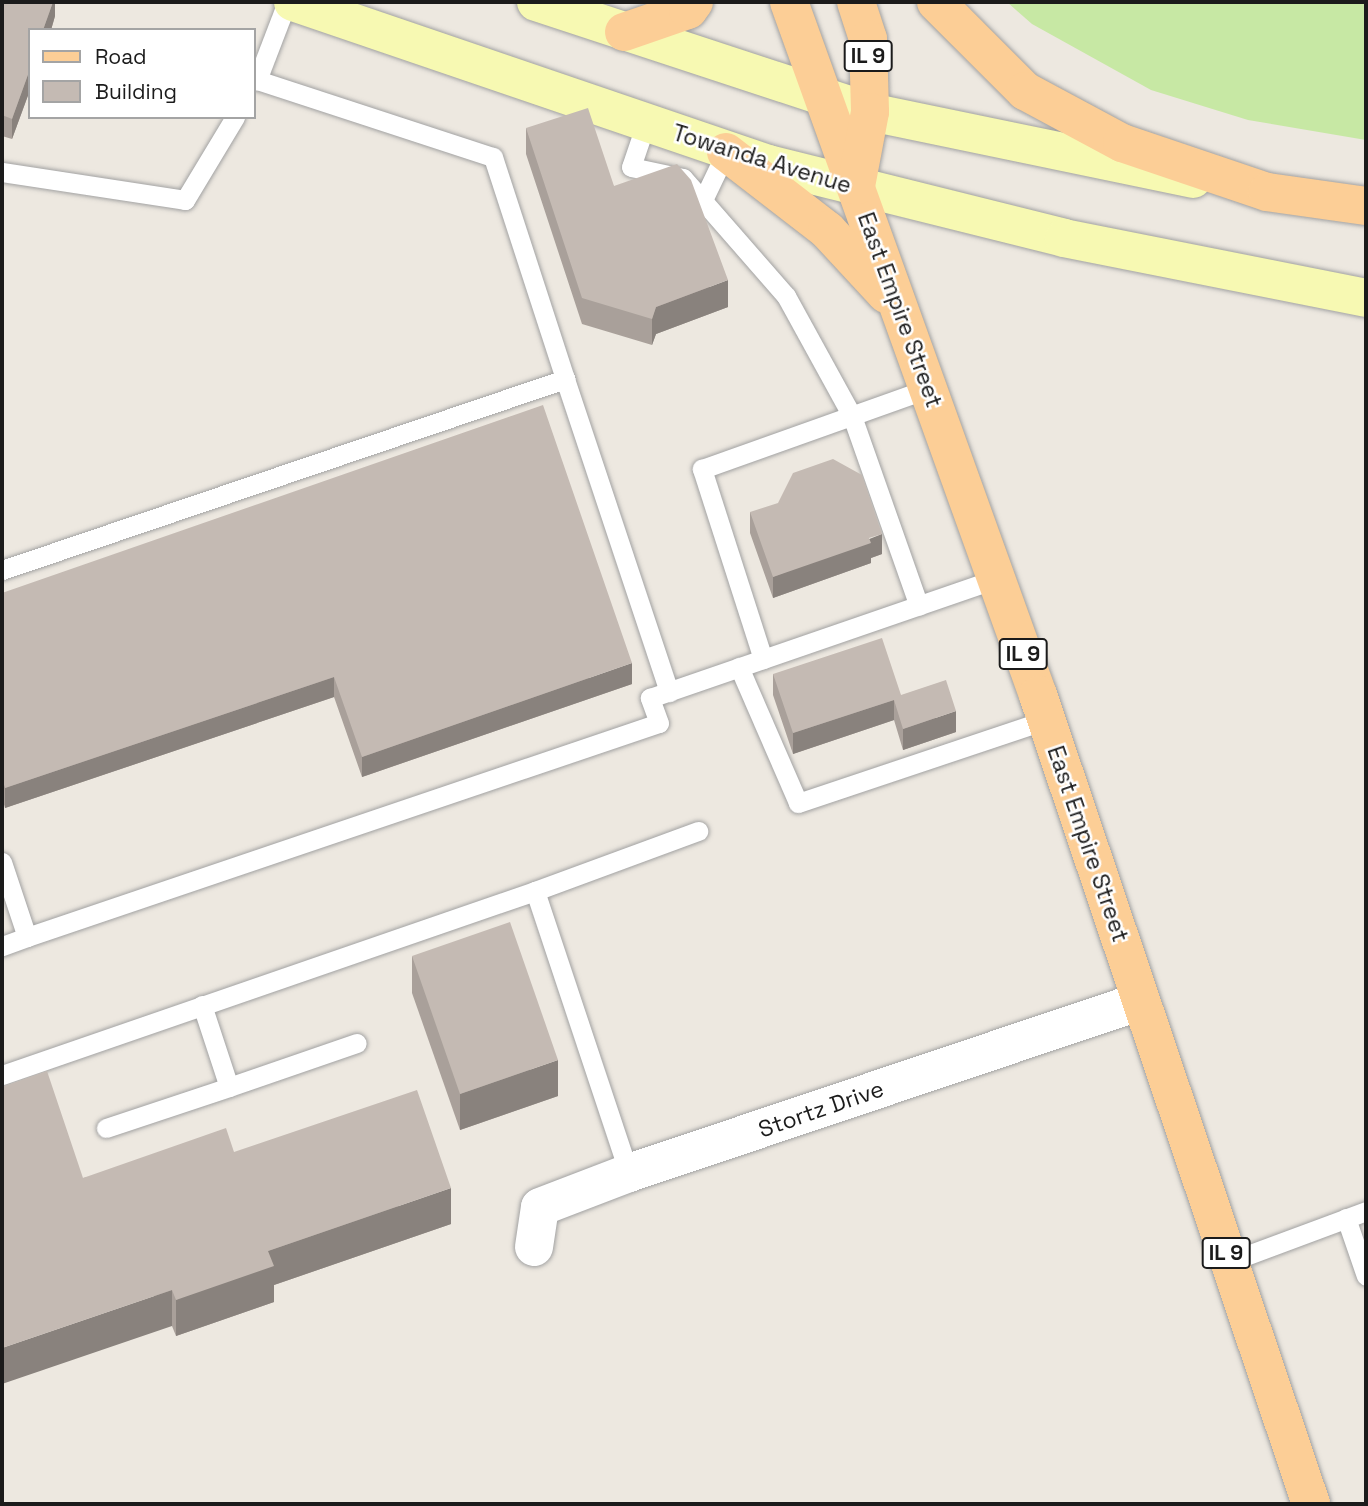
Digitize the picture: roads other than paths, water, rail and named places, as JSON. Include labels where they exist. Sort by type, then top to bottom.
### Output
[{"type":"main road","name":"Towanda Avenue","points":[[293,2],[726,152],[855,188],[1205,269],[1366,298]]},
{"type":"main road","points":[[536,2],[870,112],[1267,192],[1366,206]]},
{"type":"main road","points":[[624,32],[688,10],[694,2]]},
{"type":"main road","name":"East Empire Street","points":[[789,2],[1046,720],[1311,1504]]},
{"type":"main road","name":"East Empire Street","points":[[855,188],[870,112],[868,39],[856,2]]},
{"type":"main road","points":[[936,2],[971,40],[1037,98],[1122,143],[1267,192]]},
{"type":"main road","points":[[726,152],[827,230],[900,309]]},
{"type":"street","name":"Stortz Drive","points":[[534,1247],[540,1208],[629,1173],[1141,1001]]},
{"type":"lane","points":[[287,2],[256,83],[493,158],[669,692]]},
{"type":"lane","points":[[2,172],[185,200],[234,119]]},
{"type":"lane","points":[[646,123],[631,167],[682,178],[786,296],[852,416],[919,606]]},
{"type":"lane","points":[[703,200],[726,152]]},
{"type":"lane","points":[[2,570],[565,379]]},
{"type":"lane","points":[[763,659],[702,469],[929,387]]},
{"type":"lane","points":[[2,946],[659,723],[650,698],[996,579]]},
{"type":"lane","points":[[739,667],[798,803],[1046,720]]},
{"type":"lane","points":[[2,1074],[535,891],[698,831]]},
{"type":"lane","points":[[2,862],[27,937]]},
{"type":"lane","points":[[535,891],[629,1173]]},
{"type":"lane","points":[[202,1004],[229,1087]]},
{"type":"lane","points":[[106,1128],[357,1043]]},
{"type":"lane","points":[[1229,1262],[1366,1211]]},
{"type":"lane","points":[[1346,1218],[1366,1276]]}]
